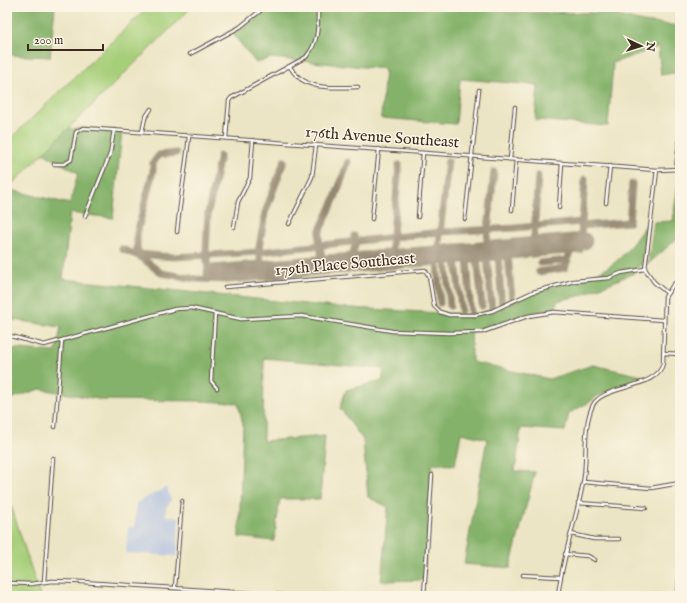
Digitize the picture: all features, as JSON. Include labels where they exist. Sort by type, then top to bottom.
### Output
[{"type":"street","points":[[190,54],[240,27],[265,7]]},
{"type":"street","points":[[226,138],[229,101],[231,98],[306,57],[312,50],[317,36],[318,7]]},
{"type":"street","points":[[290,66],[296,76],[313,86],[358,88]]},
{"type":"street","points":[[465,219],[479,90]]},
{"type":"street","points":[[510,159],[515,107]]},
{"type":"street","points":[[142,132],[145,118],[151,109]]},
{"type":"street","name":"176th Avenue Southeast","points":[[54,164],[64,164],[71,160],[76,132],[83,128],[657,170],[680,169]]},
{"type":"street","points":[[85,216],[110,154],[114,130]]},
{"type":"street","points":[[676,169],[680,134]]},
{"type":"street","points":[[177,232],[179,211],[186,175],[189,136]]},
{"type":"street","points":[[234,228],[238,202],[250,178],[253,140]]},
{"type":"street","points":[[289,224],[312,177],[316,145]]},
{"type":"street","points":[[372,219],[379,150]]},
{"type":"street","points":[[418,217],[423,153]]},
{"type":"street","points":[[512,210],[516,160]]},
{"type":"street","points":[[559,208],[562,163]]},
{"type":"street","points":[[606,203],[610,166]]},
{"type":"street","points":[[657,170],[645,270],[654,282],[667,293]]},
{"type":"street","name":"179th Place Southeast","points":[[225,287],[424,270],[429,276],[434,306],[440,312],[448,315],[475,315],[492,311],[533,292],[574,281],[609,278],[621,273],[645,270]]},
{"type":"street","points":[[576,596],[558,595],[565,554],[584,482],[589,417],[593,404],[598,399],[657,374],[662,367],[664,302],[667,293],[680,279]]},
{"type":"street","points":[[7,335],[44,345],[62,341],[122,322],[175,309],[191,308],[241,319],[302,316],[392,331],[449,334],[477,332],[541,312],[664,320]]},
{"type":"street","points":[[215,313],[211,381],[217,388]]},
{"type":"street","points":[[55,427],[62,341]]},
{"type":"street","points":[[663,353],[680,354]]},
{"type":"street","points":[[44,582],[53,458]]},
{"type":"street","points":[[424,596],[432,476]]},
{"type":"street","points":[[584,482],[651,488],[680,483]]},
{"type":"street","points":[[176,588],[182,501]]},
{"type":"street","points":[[578,503],[646,508]]},
{"type":"street","points":[[571,534],[594,539],[620,539]]},
{"type":"street","points":[[565,554],[588,556],[595,560]]},
{"type":"street","points":[[678,596],[680,569]]},
{"type":"street","points":[[523,575],[560,577]]},
{"type":"street","points":[[7,583],[31,584],[44,582],[82,582],[176,588],[251,595],[297,596]]},
{"type":"street","points":[[215,591],[215,596]]},
{"type":"shaded area","points":[[167,487],[171,500],[166,508],[166,516],[179,517],[177,556],[126,553],[128,527],[135,527],[136,503]]},
{"type":"green space","points":[[7,7],[55,7],[50,57],[7,55]]},
{"type":"green space","points":[[148,7],[192,7],[7,189],[7,142]]},
{"type":"green space","points":[[268,7],[506,7],[506,12],[607,13],[643,22],[680,26],[680,72],[661,75],[658,47],[613,63],[608,126],[535,120],[538,85],[460,79],[456,124],[381,118],[385,69],[271,58],[256,63],[232,33],[247,25]]},
{"type":"green space","points":[[83,128],[122,131],[113,218],[70,213],[63,279],[334,307],[475,315],[527,294],[584,278],[603,270],[621,257],[648,223],[642,264],[633,270],[634,273],[579,296],[557,301],[556,310],[534,312],[482,330],[471,332],[472,362],[549,379],[593,365],[646,377],[597,396],[590,402],[569,413],[565,431],[521,428],[515,471],[535,472],[510,568],[464,564],[487,439],[461,433],[455,465],[432,464],[424,580],[381,581],[388,507],[368,497],[363,440],[340,408],[346,390],[382,381],[384,369],[264,358],[263,441],[325,436],[320,499],[280,499],[274,541],[239,537],[243,424],[238,403],[104,400],[40,389],[7,400],[7,348],[56,352],[61,327],[7,319],[7,189],[70,204],[78,173],[43,153],[68,129]]},
{"type":"green space","points":[[680,169],[680,236],[648,264],[654,222],[673,221]]},
{"type":"green space","points":[[7,493],[40,596],[7,596]]},
{"type":"taxiway","points":[[176,153],[159,155],[153,163],[153,171],[137,233],[137,250],[141,257],[161,273],[196,279],[228,280]]},
{"type":"taxiway","points":[[209,279],[206,251],[208,213],[220,156]]},
{"type":"taxiway","points":[[262,276],[259,248],[265,213],[284,161]]},
{"type":"taxiway","points":[[438,253],[448,161]]},
{"type":"taxiway","points":[[324,271],[319,239],[320,230],[335,198],[348,162]]},
{"type":"taxiway","points":[[391,257],[399,165]]},
{"type":"taxiway","points":[[486,249],[494,172]]},
{"type":"taxiway","points":[[530,245],[534,236],[538,176]]},
{"type":"taxiway","points":[[227,272],[228,280],[580,250],[585,179]]},
{"type":"taxiway","points":[[581,226],[629,222],[632,184]]},
{"type":"taxiway","points":[[139,254],[173,257],[259,252],[440,232],[515,228],[581,222]]},
{"type":"taxiway","points":[[350,261],[355,246],[354,236]]},
{"type":"taxiway","points":[[122,249],[141,257]]},
{"type":"taxiway","points":[[539,272],[565,268],[571,250]]},
{"type":"taxiway","points":[[417,255],[428,261]]},
{"type":"taxiway","points":[[508,255],[512,301]]},
{"type":"taxiway","points":[[487,256],[492,310]]},
{"type":"taxiway","points":[[498,256],[502,306]]},
{"type":"taxiway","points":[[477,257],[482,306]]},
{"type":"taxiway","points":[[467,258],[471,315]]},
{"type":"taxiway","points":[[456,259],[461,310]]},
{"type":"taxiway","points":[[446,260],[450,306]]},
{"type":"taxiway","points":[[540,263],[568,260]]},
{"type":"taxiway","points":[[437,261],[440,303]]},
{"type":"runway","points":[[212,273],[584,241]]}]
